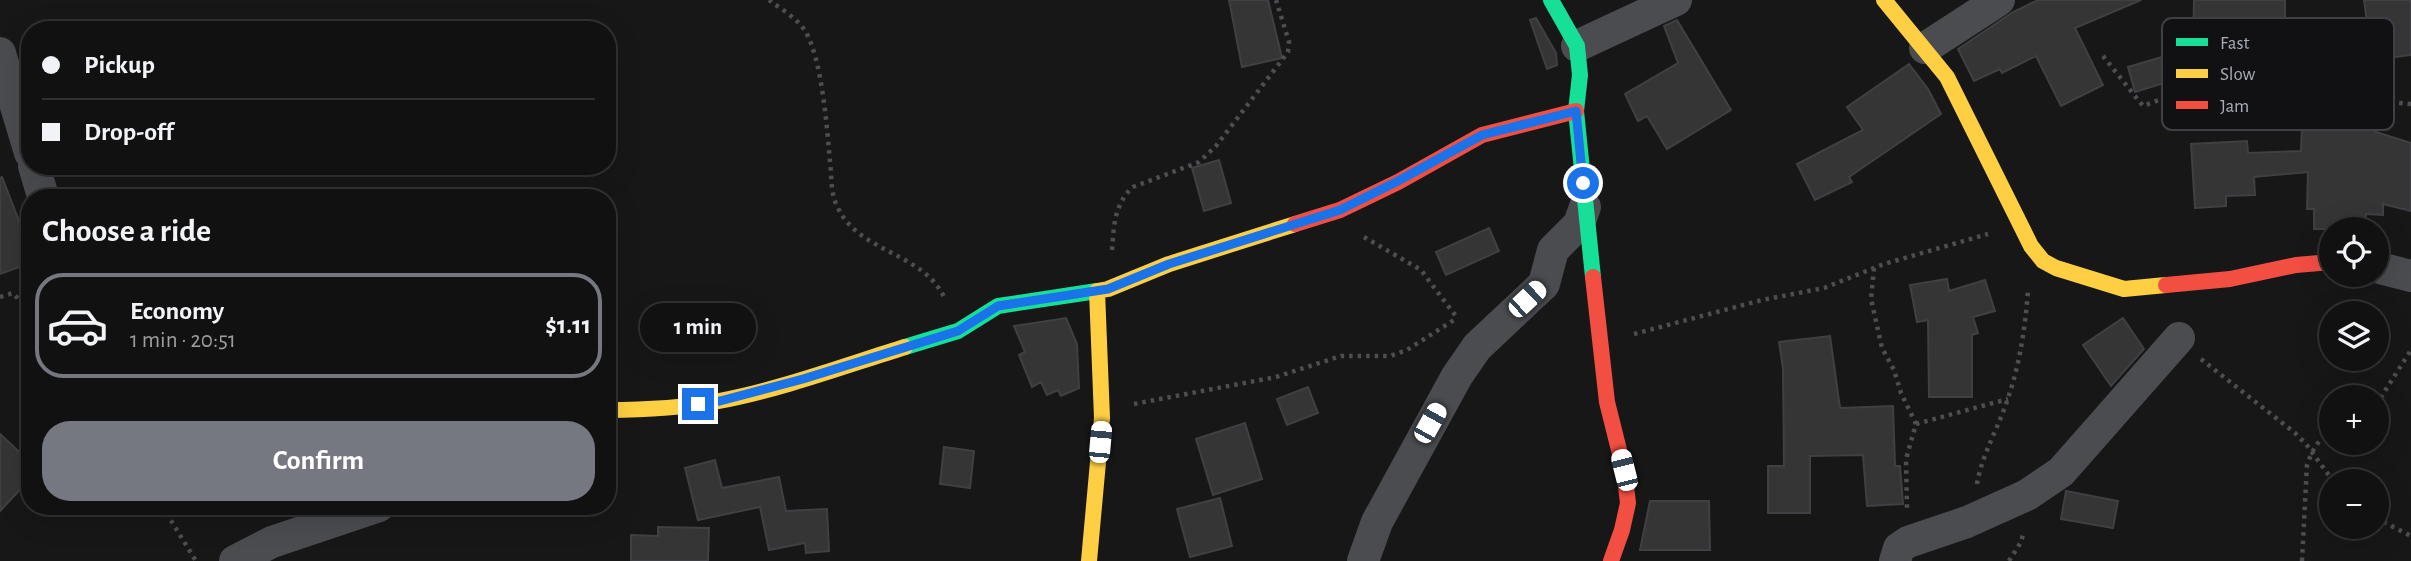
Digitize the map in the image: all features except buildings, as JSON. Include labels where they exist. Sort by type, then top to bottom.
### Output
[{"type":"street","points":[[1551,0],[1577,46],[1580,75],[1576,111],[1598,325],[1607,402],[1624,470],[1628,503],[1611,561]]},
{"type":"street","points":[[1577,46],[1676,0]]},
{"type":"street","points":[[1884,0],[1947,77],[2019,224],[2043,261],[2056,268],[2124,289],[2230,279],[2296,265],[2319,263]]},
{"type":"street","points":[[1925,48],[1998,0]]},
{"type":"street","points":[[0,53],[21,123]]},
{"type":"street","points":[[616,410],[653,410],[720,401],[803,379],[958,331],[998,306],[1102,290],[1169,264],[1340,210],[1482,135],[1576,111]]},
{"type":"street","points":[[1363,561],[1377,522],[1457,376],[1478,347],[1544,284],[1553,250],[1579,224],[1585,207]]},
{"type":"street","points":[[2389,270],[2411,276]]},
{"type":"street","points":[[1088,561],[1102,410],[1102,290]]},
{"type":"street","points":[[1902,551],[2027,495],[2061,472],[2179,338]]},
{"type":"street","points":[[234,561],[272,542],[352,515]]},
{"type":"path","points":[[769,0],[803,29],[812,43],[829,150],[831,194],[839,212],[858,234],[906,258],[933,280],[941,290],[958,331]]},
{"type":"path","points":[[1102,290],[1116,210],[1125,194],[1133,187],[1199,162],[1216,146],[1288,52],[1289,43],[1276,0]]},
{"type":"path","points":[[2103,56],[2143,106],[2162,99]]},
{"type":"path","points":[[1598,325],[1616,337],[1626,336],[1762,300],[1824,288],[1874,268],[2019,224]]},
{"type":"path","points":[[1357,234],[1422,270],[1478,347]]},
{"type":"path","points":[[1971,520],[1979,470],[2008,399],[2020,355],[2031,246]]},
{"type":"path","points":[[1874,268],[1871,299],[1882,348],[1916,424],[1906,459],[1902,551]]},
{"type":"path","points":[[0,297],[13,293],[21,302]]},
{"type":"path","points":[[1102,410],[1276,377],[1341,356],[1390,356],[1407,350],[1457,318]]},
{"type":"path","points":[[2179,338],[2215,371],[2295,433],[2324,469]]},
{"type":"path","points":[[2389,385],[2411,350]]},
{"type":"path","points":[[1916,424],[2008,399]]},
{"type":"path","points":[[2302,561],[2307,465],[2311,452],[2319,441]]},
{"type":"path","points":[[168,515],[196,561]]},
{"type":"path","points":[[2389,525],[2411,536]]},
{"type":"traffic: fast","points":[[1551,0],[1577,46],[1580,75],[1576,111],[1593,277]]},
{"type":"traffic: fast","points":[[905,347],[958,331],[998,306],[1097,291]]},
{"type":"traffic: slow","points":[[1884,0],[1947,77],[2031,246],[2043,261],[2056,268],[2124,289],[2166,285]]},
{"type":"traffic: slow","points":[[1089,561],[1102,418],[1097,291],[1169,264],[1295,224]]},
{"type":"traffic: slow","points":[[616,410],[691,405],[743,396],[905,347]]},
{"type":"traffic: jam","points":[[1295,224],[1340,210],[1398,182],[1482,135],[1576,111]]},
{"type":"traffic: jam","points":[[2166,285],[2230,279],[2296,265],[2319,263]]},
{"type":"traffic: jam","points":[[1593,277],[1607,402],[1624,470],[1628,503],[1611,561]]},
{"type":"route","points":[[698,404],[720,401],[803,379],[958,331],[998,306],[1108,289],[1169,264],[1340,210],[1482,135],[1576,111],[1583,183]]}]
